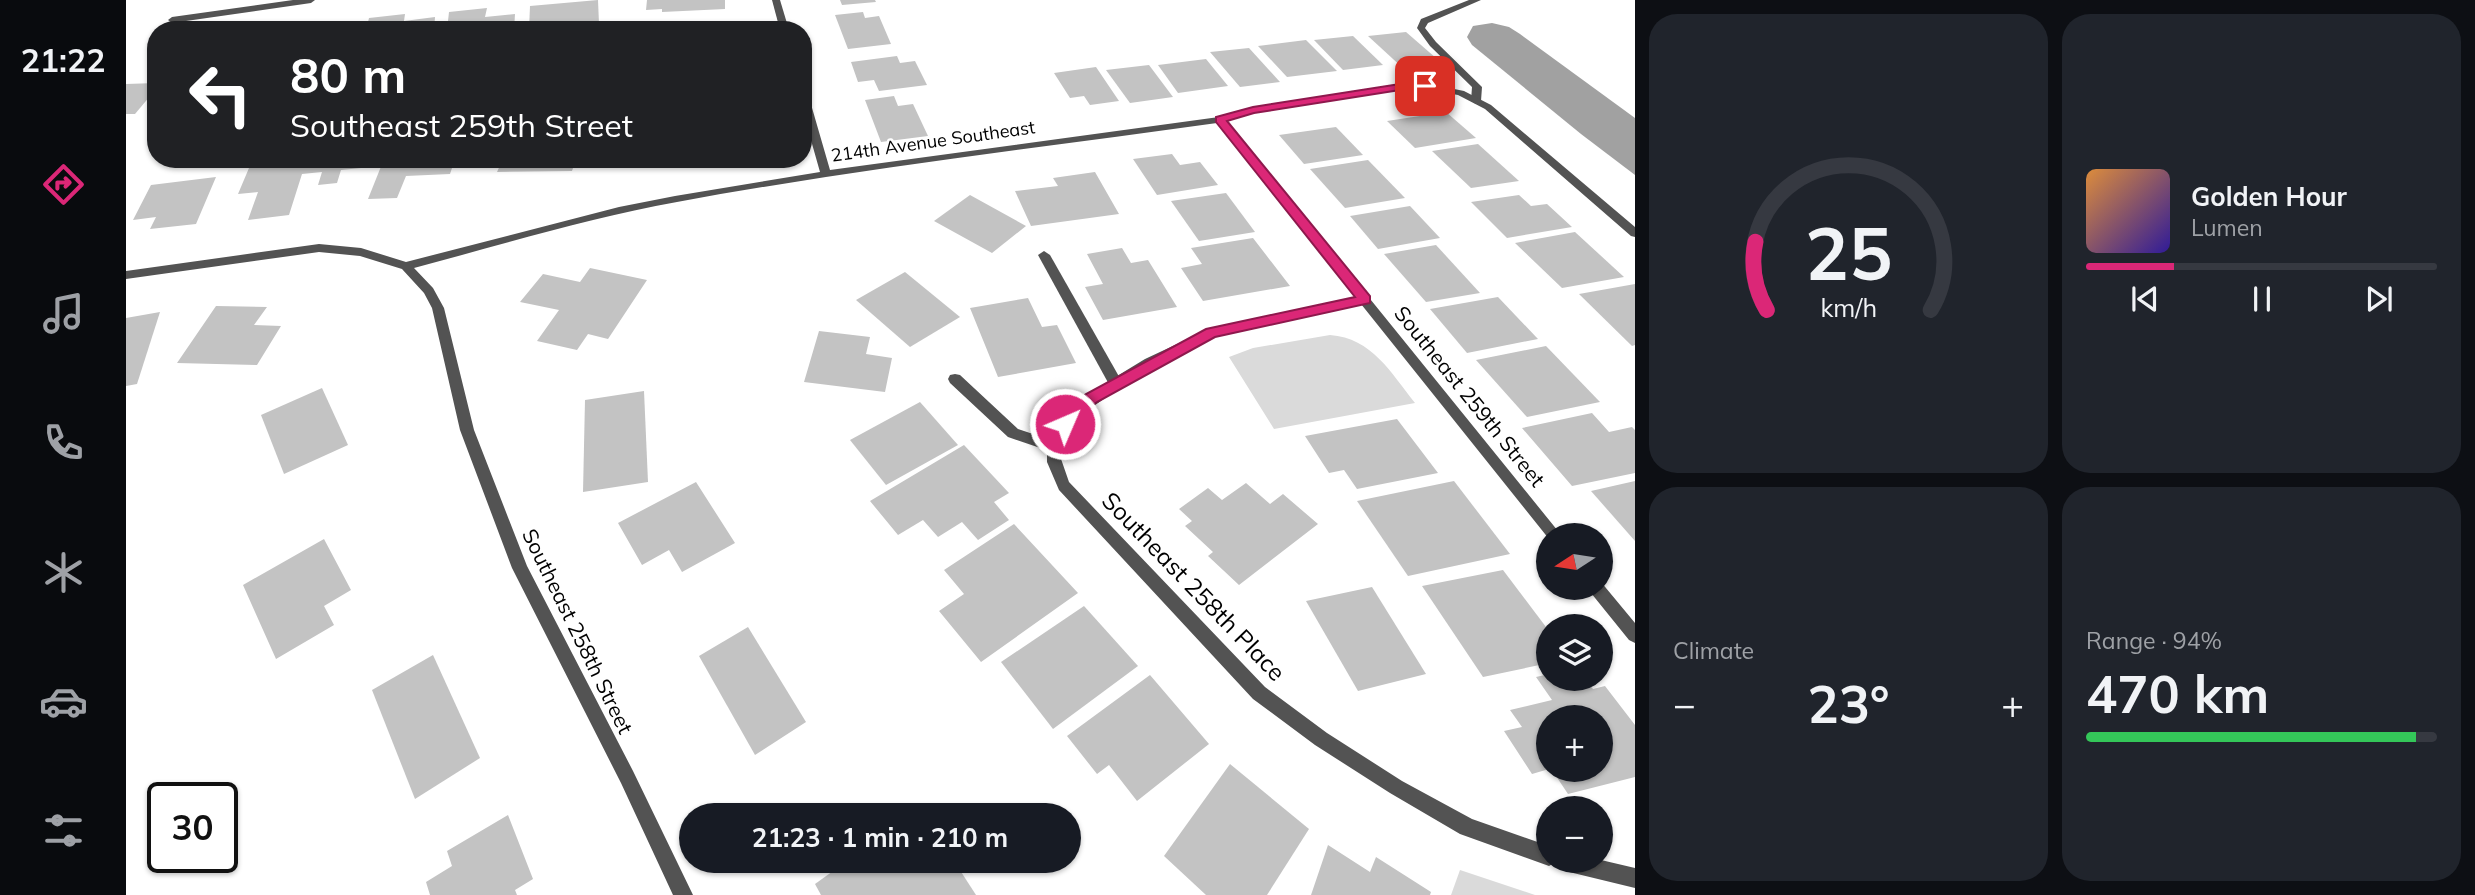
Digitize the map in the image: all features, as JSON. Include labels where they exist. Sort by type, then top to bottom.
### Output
[{"type":"street","points":[[172,20],[311,0]]},
{"type":"street","points":[[776,0],[782,21]]},
{"type":"street","points":[[1476,100],[1477,87],[1471,79],[1427,38],[1421,28],[1424,21],[1436,14],[1477,0]]},
{"type":"street","name":"214th Avenue Southeast","points":[[406,266],[620,211],[826,174],[1220,120],[1253,110],[1400,87],[1425,86],[1461,93],[1488,107],[1635,233]]},
{"type":"street","name":"Southeast 259th Street","points":[[1220,120],[1545,523]]},
{"type":"street","points":[[812,125],[826,174]]},
{"type":"street","points":[[126,275],[319,248],[361,251],[406,266]]},
{"type":"street","points":[[1044,255],[1116,384]]},
{"type":"street","name":"Southeast 258th Street","points":[[406,266],[429,291],[438,308],[467,430],[520,568],[627,777],[683,895]]},
{"type":"street","points":[[955,379],[1013,433],[1055,447],[1056,436],[1075,412],[1116,384],[1211,333],[1365,299]]},
{"type":"street","name":"Southeast 258th Place","points":[[1055,447],[1052,465],[1064,486],[1259,693],[1321,739],[1408,794],[1467,827],[1536,851]]},
{"type":"street","points":[[1607,600],[1635,635]]},
{"type":"street","points":[[1613,873],[1635,878]]},
{"type":"shaded area","points":[[1492,23],[1509,27],[1520,34],[1635,118],[1635,175],[1472,45],[1467,37],[1473,26]]},
{"type":"shaded area","points":[[1330,335],[1358,343],[1369,350],[1389,369],[1415,403],[1274,429],[1229,357],[1253,348]]},
{"type":"shaded area","points":[[1460,870],[1535,895],[1451,895]]},
{"type":"building","points":[[598,0],[599,21],[529,21],[530,6]]},
{"type":"building","points":[[647,0],[725,0],[725,9],[662,12],[662,9],[646,10]]},
{"type":"building","points":[[840,0],[875,0],[876,2],[842,5]]},
{"type":"building","points":[[487,8],[485,17],[515,14],[515,21],[448,21],[449,12]]},
{"type":"building","points":[[863,12],[865,18],[879,16],[891,44],[848,49],[835,15]]},
{"type":"building","points":[[405,14],[404,21],[368,21],[369,18]]},
{"type":"building","points":[[435,17],[435,21],[404,21]]},
{"type":"building","points":[[1406,32],[1444,65],[1405,70],[1368,36]]},
{"type":"building","points":[[1353,36],[1383,65],[1343,70],[1314,40]]},
{"type":"building","points":[[1306,40],[1337,71],[1287,77],[1258,46]]},
{"type":"building","points":[[1249,48],[1280,82],[1240,87],[1210,52]]},
{"type":"building","points":[[897,56],[900,63],[915,61],[927,85],[879,91],[874,80],[858,82],[851,62]]},
{"type":"building","points":[[1206,59],[1228,86],[1178,93],[1158,65]]},
{"type":"building","points":[[1149,65],[1173,97],[1130,103],[1106,70]]},
{"type":"building","points":[[1096,67],[1119,101],[1090,105],[1084,96],[1070,98],[1054,73]]},
{"type":"building","points":[[147,83],[147,100],[135,114],[126,114],[126,84]]},
{"type":"building","points":[[894,96],[898,106],[913,104],[928,136],[881,142],[865,100]]},
{"type":"building","points":[[1446,112],[1476,138],[1415,148],[1387,121]]},
{"type":"building","points":[[1336,127],[1363,155],[1304,164],[1279,135]]},
{"type":"building","points":[[1478,144],[1519,181],[1471,188],[1432,151]]},
{"type":"building","points":[[1172,154],[1180,165],[1200,162],[1218,185],[1157,195],[1133,159]]},
{"type":"building","points":[[1368,160],[1405,198],[1345,208],[1310,169]]},
{"type":"building","points":[[249,168],[361,168],[341,170],[337,183],[318,185],[322,172],[302,174],[289,215],[248,220],[258,192],[238,194]]},
{"type":"building","points":[[380,168],[452,168],[450,174],[406,176],[397,198],[368,199]]},
{"type":"building","points":[[499,168],[573,168],[572,171],[497,172]]},
{"type":"building","points":[[1095,172],[1119,214],[1031,226],[1015,191],[1058,186],[1053,178]]},
{"type":"building","points":[[216,177],[196,224],[150,229],[156,217],[133,220],[151,185]]},
{"type":"building","points":[[1226,193],[1255,232],[1199,241],[1171,201]]},
{"type":"building","points":[[970,195],[1026,226],[992,253],[934,221]]},
{"type":"building","points":[[1519,195],[1531,206],[1547,204],[1572,227],[1507,238],[1471,202]]},
{"type":"building","points":[[1410,206],[1440,238],[1378,249],[1350,216]]},
{"type":"building","points":[[1575,232],[1624,277],[1562,288],[1515,243]]},
{"type":"building","points":[[1253,238],[1290,286],[1203,301],[1181,268],[1202,264],[1191,248]]},
{"type":"building","points":[[1436,245],[1480,293],[1426,302],[1384,254]]},
{"type":"building","points":[[1122,248],[1131,263],[1148,260],[1177,307],[1103,320],[1085,287],[1103,284],[1087,254]]},
{"type":"building","points":[[590,268],[647,280],[608,339],[588,334],[577,350],[537,341],[559,310],[520,302],[543,274],[580,282]]},
{"type":"building","points":[[905,272],[960,317],[910,347],[856,300]]},
{"type":"building","points":[[1635,284],[1635,345],[1632,346],[1579,294]]},
{"type":"building","points":[[1498,297],[1538,339],[1467,353],[1430,309]]},
{"type":"building","points":[[1028,298],[1042,327],[1057,325],[1076,363],[998,377],[970,308]]},
{"type":"building","points":[[216,306],[267,307],[254,325],[281,326],[257,365],[177,363]]},
{"type":"building","points":[[160,312],[137,384],[126,386],[126,318]]},
{"type":"building","points":[[819,331],[870,337],[866,354],[892,358],[885,392],[804,382]]},
{"type":"building","points":[[1546,346],[1600,402],[1527,417],[1476,360]]},
{"type":"building","points":[[322,388],[348,445],[284,474],[261,415]]},
{"type":"building","points":[[644,391],[648,482],[583,492],[585,400]]},
{"type":"building","points":[[920,402],[958,445],[886,485],[850,440]]},
{"type":"building","points":[[1592,413],[1609,432],[1632,427],[1635,430],[1635,473],[1572,486],[1522,428]]},
{"type":"building","points":[[1397,419],[1438,473],[1357,489],[1344,470],[1329,473],[1305,436]]},
{"type":"building","points":[[964,445],[1009,493],[994,502],[1009,520],[978,540],[962,522],[938,537],[923,520],[898,535],[870,501]]},
{"type":"building","points":[[1454,481],[1510,554],[1408,576],[1357,501]]},
{"type":"building","points":[[1635,481],[1635,541],[1591,491]]},
{"type":"building","points":[[696,482],[735,543],[682,572],[669,550],[642,565],[618,523]]},
{"type":"building","points":[[1246,483],[1270,504],[1283,494],[1318,524],[1239,585],[1208,556],[1213,552],[1185,526],[1192,521],[1179,509],[1208,488],[1222,500]]},
{"type":"building","points":[[1014,524],[1078,593],[981,662],[939,611],[964,594],[944,570]]},
{"type":"building","points":[[324,539],[351,590],[324,606],[334,625],[276,659],[243,585]]},
{"type":"building","points":[[1503,570],[1536,614],[1536,666],[1483,677],[1422,586]]},
{"type":"building","points":[[1372,587],[1426,674],[1358,691],[1306,601]]},
{"type":"building","points":[[1084,606],[1138,666],[1053,729],[1001,662]]},
{"type":"building","points":[[748,627],[806,722],[755,755],[699,656]]},
{"type":"building","points":[[433,655],[480,758],[415,799],[372,690]]},
{"type":"building","points":[[1150,675],[1209,744],[1137,801],[1109,765],[1097,774],[1067,736]]},
{"type":"building","points":[[1546,691],[1609,691],[1635,725],[1635,777],[1568,794],[1560,782],[1613,782],[1613,705],[1536,705],[1536,773],[1532,774],[1504,731],[1522,727],[1510,710],[1552,700]]},
{"type":"building","points":[[1230,764],[1309,829],[1267,895],[1206,895],[1164,856]]},
{"type":"building","points":[[508,815],[533,879],[515,890],[517,895],[430,895],[426,882],[452,866],[447,851]]},
{"type":"building","points":[[1328,845],[1370,872],[1376,857],[1431,892],[1430,895],[1311,895]]},
{"type":"building","points":[[830,873],[962,873],[976,895],[821,895],[815,884]]},
{"type":"route","points":[[1065,424],[1091,398],[1211,333],[1365,299],[1220,120],[1253,110],[1400,87],[1425,86]]}]
